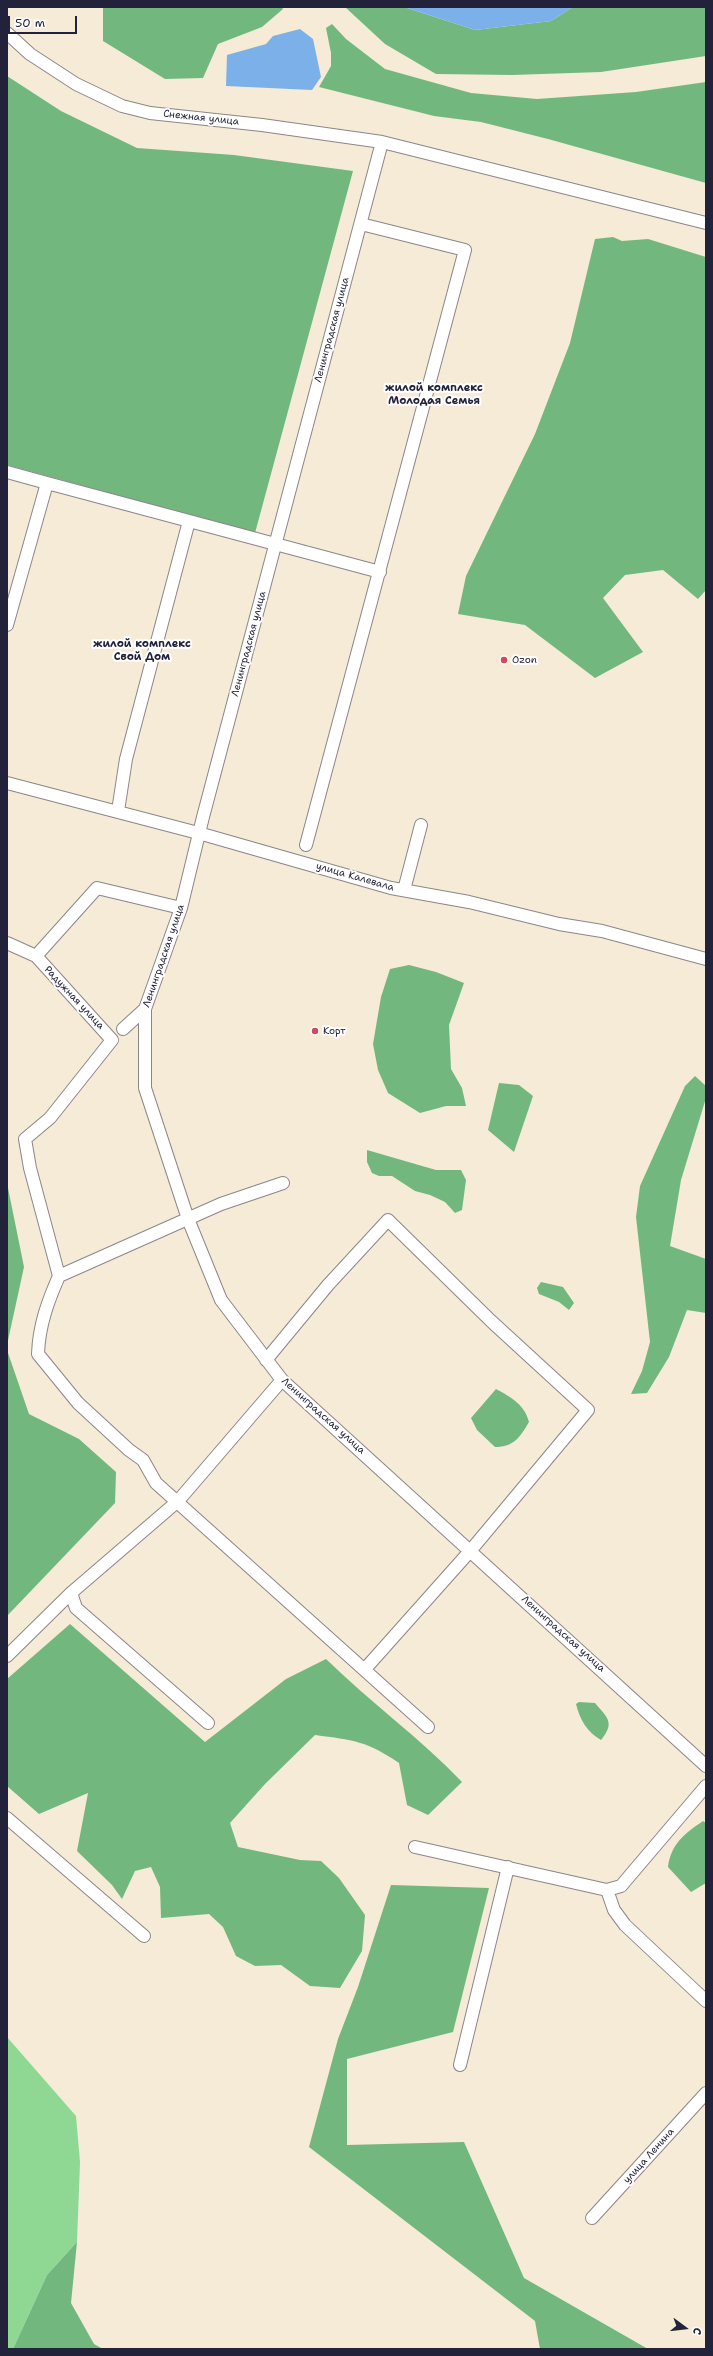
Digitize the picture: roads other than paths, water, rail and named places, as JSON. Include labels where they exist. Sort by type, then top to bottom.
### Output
[{"type":"street","name":"Снежная улица","points":[[7,33],[30,54],[55,71],[76,84],[122,106],[150,113],[262,124],[382,142],[415,149],[706,223]]},
{"type":"street","name":"Ленинградская улица","points":[[382,142],[199,833],[181,908],[145,1009],[145,1088],[188,1219],[221,1300],[282,1380],[471,1550],[706,1766]]},
{"type":"street","points":[[298,860],[306,844],[465,250],[361,224]]},
{"type":"street","points":[[7,472],[380,572]]},
{"type":"street","points":[[7,625],[47,483]]},
{"type":"street","points":[[118,811],[126,759],[189,521]]},
{"type":"street","name":"улица Калевала","points":[[7,783],[118,811],[404,890],[469,902],[559,924],[602,931],[706,959]]},
{"type":"street","points":[[404,890],[421,825]]},
{"type":"street","points":[[36,956],[97,888],[181,908]]},
{"type":"street","name":"Радужная улица","points":[[7,943],[36,956],[112,1040],[50,1118],[25,1139],[30,1168],[59,1276]]},
{"type":"street","points":[[123,1029],[145,1009]]},
{"type":"street","points":[[283,1183],[222,1204],[59,1276],[46,1304],[39,1335],[38,1354],[78,1403],[129,1450],[143,1460],[156,1483],[178,1501],[428,1727]]},
{"type":"street","points":[[266,1360],[328,1285],[388,1220],[491,1322],[588,1410],[471,1550],[365,1669]]},
{"type":"street","points":[[7,1656],[71,1593],[178,1501],[282,1380]]},
{"type":"street","points":[[71,1593],[76,1608],[208,1723]]},
{"type":"street","points":[[415,1847],[607,1890],[621,1886],[706,1786]]},
{"type":"street","points":[[7,1818],[144,1936]]},
{"type":"street","points":[[460,2065],[508,1867]]},
{"type":"street","points":[[607,1890],[614,1910],[625,1925],[706,2001]]},
{"type":"street","name":"улица Ленина","points":[[592,2218],[706,2093]]},
{"type":"water","points":[[404,7],[573,7],[551,21],[475,30]]},
{"type":"water","points":[[300,29],[313,39],[321,77],[312,90],[226,86],[227,55],[266,44],[273,36]]},
{"type":"place","name":"Ozon","points":[[504,660]]},
{"type":"place","name":"Корт","points":[[315,1031]]},
{"type":"district","name":"жилой комплекс Молодая Семья","points":[[434,394]]},
{"type":"district","name":"жилой комплекс Свой Дом","points":[[142,650]]}]
